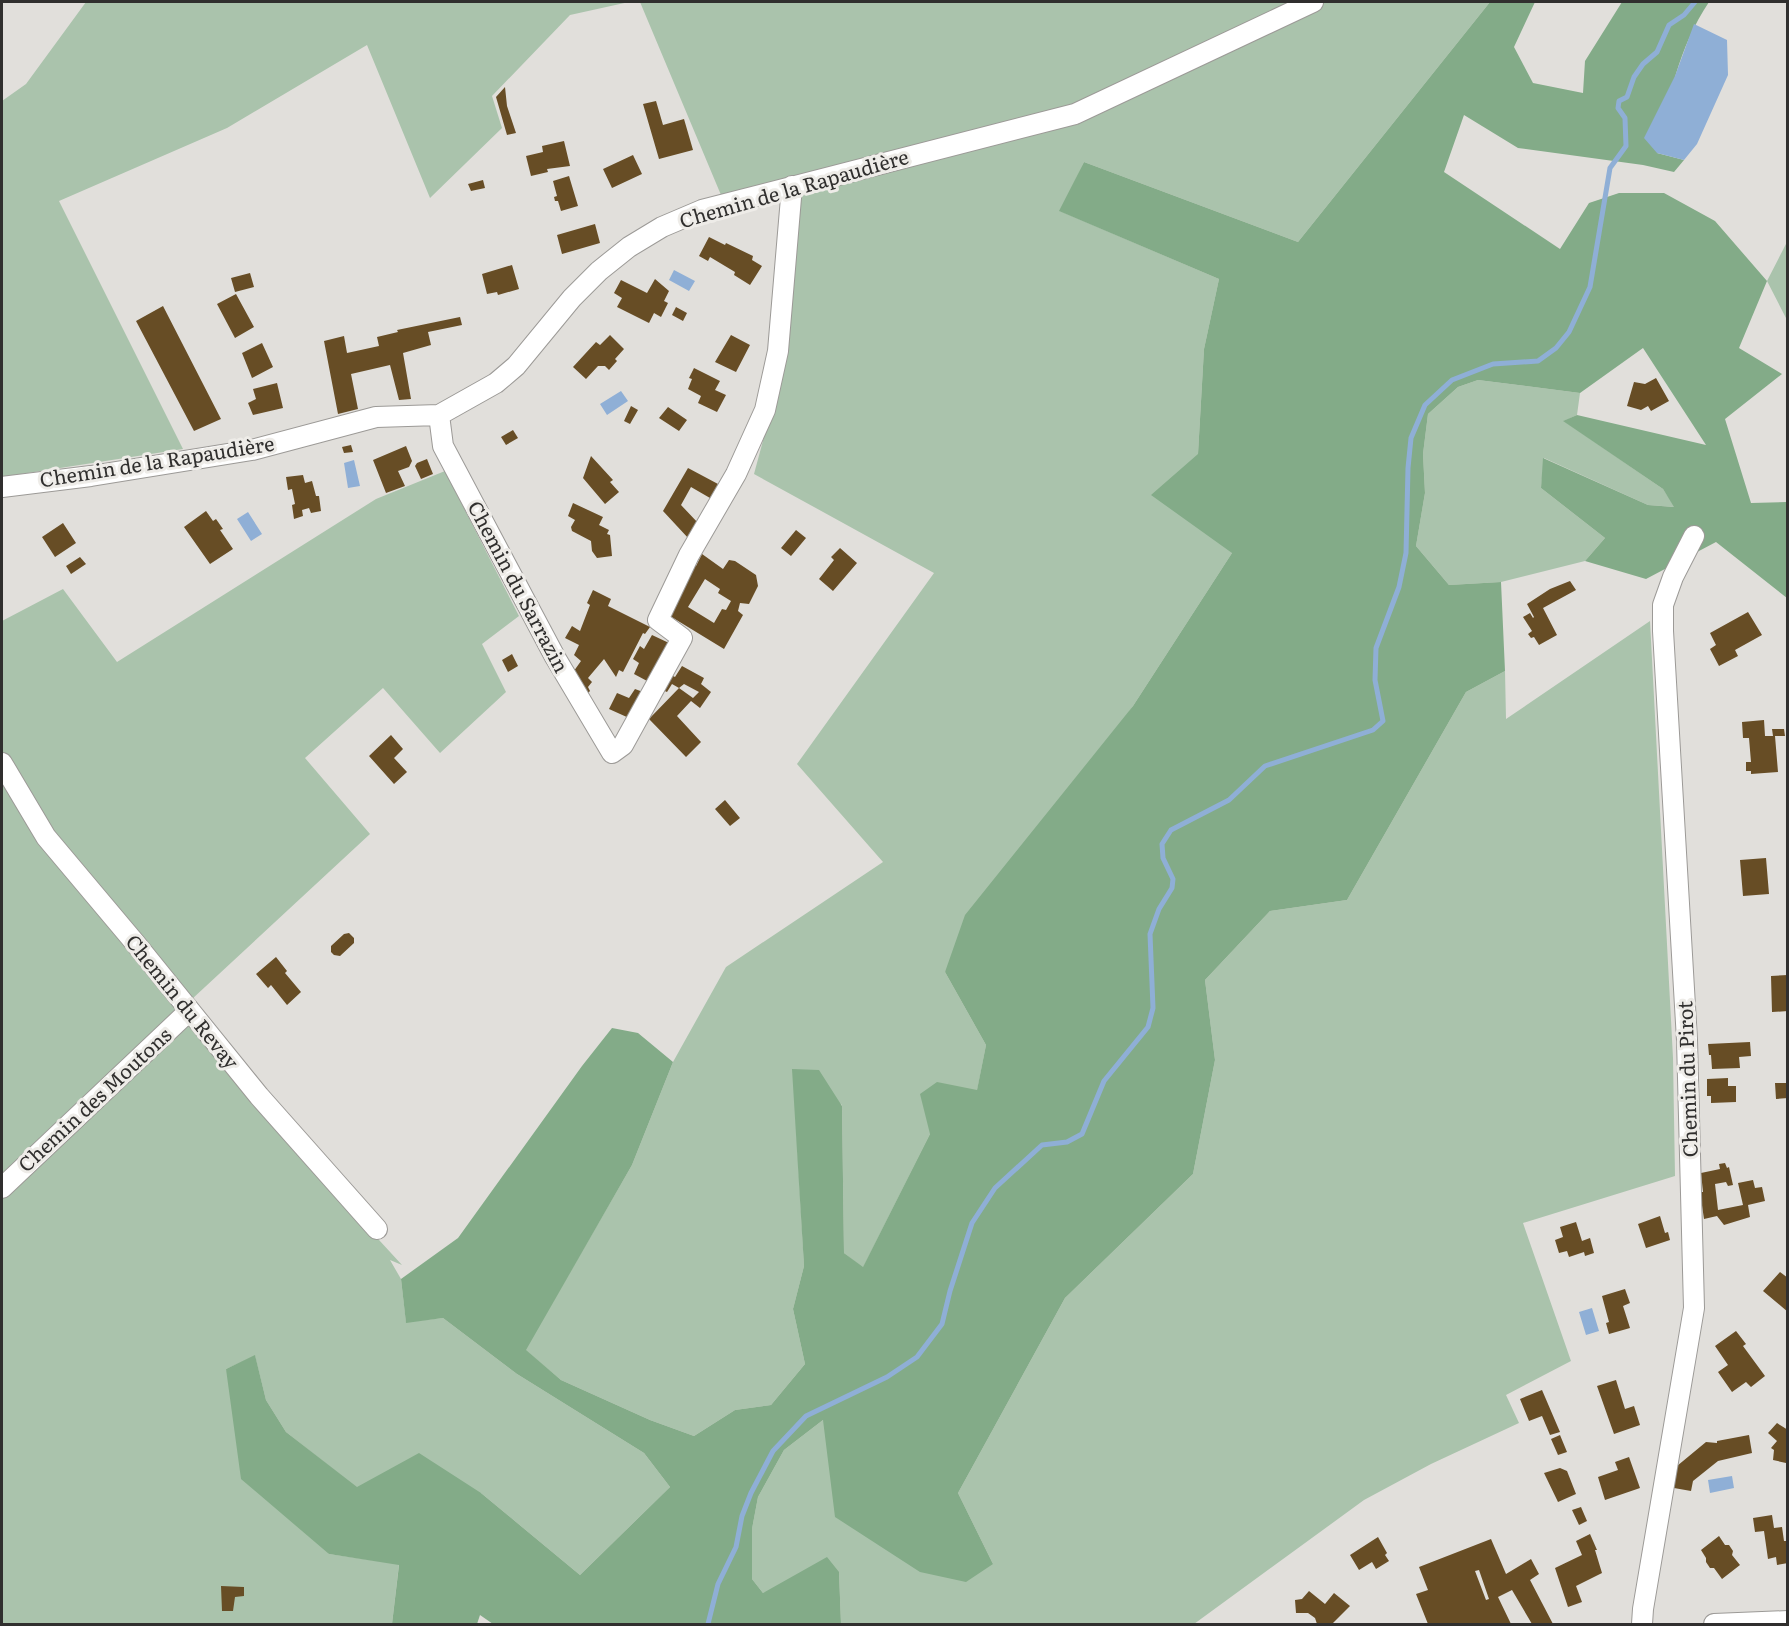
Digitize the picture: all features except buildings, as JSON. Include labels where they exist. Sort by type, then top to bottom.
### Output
[{"type":"street","name":"Chemin de la Rapaudière","points":[[2,487],[91,476],[243,452],[376,417],[439,415],[496,383],[516,366],[572,298],[599,271],[629,247],[662,227],[702,210],[1075,114],[1313,2]]},
{"type":"street","name":"Chemin du Sarrazin","points":[[439,415],[443,446],[555,657],[612,753],[623,745],[682,638],[658,620],[689,555],[736,474],[765,410],[778,351],[792,186]]},
{"type":"street","name":"Chemin du Pirot","points":[[1642,1624],[1694,1308],[1688,1040],[1663,631],[1663,605],[1673,577],[1694,536]]},
{"type":"street","name":"Chemin du Revay","points":[[2,763],[46,837],[259,1096],[377,1229]]},
{"type":"street","name":"Chemin des Moutons","points":[[2,1188],[189,1011]]},
{"type":"street","points":[[1714,1624],[1788,1622]]},
{"type":"green space","points":[[86,2],[629,2],[570,15],[492,96],[502,128],[430,198],[367,45],[227,128],[59,201],[183,449],[2,477],[2,101],[26,84]]},
{"type":"green space","points":[[640,2],[1490,2],[1298,242],[1084,162],[1060,211],[1219,279],[1204,349],[1198,454],[1232,553],[1133,706],[945,972],[986,1045],[977,1091],[938,1083],[930,1134],[863,1268],[844,1253],[842,1105],[793,1069],[804,1266],[793,1309],[805,1364],[771,1405],[735,1410],[694,1436],[650,1420],[561,1380],[525,1350],[632,1165],[673,1062],[726,967],[883,862],[797,764],[934,573],[754,474],[781,374],[804,173],[721,195]]},
{"type":"green space","points":[[1490,2],[1535,2],[1514,47],[1533,83],[1583,93],[1585,61],[1622,2],[1709,2],[1689,37],[1682,56],[1657,153],[1684,160],[1674,172],[1643,165],[1518,148],[1464,115],[1444,172],[1560,249],[1589,203],[1619,193],[1664,193],[1715,221],[1767,281],[1739,348],[1782,374],[1725,419],[1751,503],[1787,502],[1787,598],[1716,542],[1646,579],[1585,561],[1605,538],[1541,488],[1543,458],[1648,505],[1674,507],[1663,489],[1563,421],[1577,415],[1706,445],[1643,348],[1580,393],[1478,380],[1458,387],[1428,414],[1423,454],[1425,493],[1416,546],[1449,585],[1501,582],[1505,671],[1466,692],[1347,900],[1270,911],[1205,980],[1215,1060],[1193,1174],[1065,1298],[958,1493],[993,1564],[966,1582],[920,1572],[835,1517],[823,1420],[784,1450],[758,1497],[752,1529],[752,1579],[763,1593],[827,1557],[839,1572],[841,1624],[493,1624],[480,1615],[477,1624],[392,1624],[399,1565],[329,1554],[241,1479],[226,1369],[255,1355],[266,1400],[286,1432],[357,1487],[419,1453],[481,1493],[580,1575],[670,1487],[644,1453],[517,1374],[443,1318],[406,1323],[401,1279],[458,1238],[612,1028],[638,1033],[673,1062],[632,1165],[526,1350],[561,1380],[650,1420],[694,1436],[735,1410],[771,1405],[805,1364],[793,1309],[804,1266],[792,1069],[819,1070],[842,1106],[844,1253],[863,1267],[930,1134],[920,1094],[937,1082],[977,1090],[986,1045],[945,972],[965,915],[1133,706],[1232,553],[1151,495],[1198,454],[1204,349],[1219,279],[1059,211],[1084,162],[1298,242]]},
{"type":"green space","points":[[1787,242],[1787,320],[1767,281]]},
{"type":"green space","points":[[1478,380],[1580,393],[1577,415],[1564,421],[1663,489],[1675,507],[1648,505],[1544,458],[1541,488],[1605,538],[1585,561],[1501,582],[1449,585],[1416,546],[1425,493],[1423,454],[1428,414],[1458,387]]},
{"type":"green space","points":[[445,471],[519,616],[482,644],[506,692],[440,753],[383,688],[305,758],[370,834],[178,1012],[255,1105],[402,1265],[390,1260],[401,1279],[406,1322],[443,1318],[517,1374],[644,1453],[670,1487],[580,1575],[481,1493],[357,1488],[286,1432],[266,1400],[255,1356],[226,1369],[329,1554],[399,1564],[392,1624],[2,1624],[2,621],[63,589],[117,662],[376,499]]},
{"type":"green space","points":[[1650,621],[1673,1058],[1675,1176],[1523,1223],[1571,1361],[1506,1395],[1519,1423],[1431,1464],[1364,1500],[1194,1624],[841,1624],[839,1572],[763,1593],[752,1579],[752,1529],[758,1497],[784,1450],[823,1420],[993,1564],[958,1493],[1065,1298],[1193,1174],[1215,1060],[1205,980],[1270,911],[1347,900],[1466,692],[1505,671],[1506,719]]},
{"type":"water","points":[[1694,24],[1727,40],[1728,75],[1697,144],[1684,160],[1657,153],[1644,138],[1675,76]]},
{"type":"water","points":[[674,270],[695,281],[689,291],[669,280]]},
{"type":"water","points":[[621,391],[628,401],[607,415],[600,404]]},
{"type":"water","points":[[354,460],[360,486],[348,488],[344,463]]},
{"type":"water","points":[[248,512],[262,534],[251,541],[237,519]]},
{"type":"water","points":[[1592,1308],[1599,1331],[1586,1335],[1579,1312]]},
{"type":"water","points":[[1732,1476],[1734,1488],[1710,1493],[1708,1480]]},
{"type":"waterway","points":[[708,1624],[718,1584],[736,1547],[742,1516],[773,1451],[806,1416],[887,1377],[917,1357],[942,1324],[972,1223],[995,1188],[1042,1145],[1067,1142],[1082,1134],[1104,1081],[1148,1027],[1153,1008],[1150,934],[1159,909],[1172,888],[1173,879],[1163,858],[1162,844],[1171,830],[1229,800],[1265,766],[1373,730],[1383,721],[1375,680],[1376,648],[1399,587],[1406,553],[1411,438],[1425,405],[1452,380],[1493,364],[1538,361],[1556,348],[1569,332],[1590,287],[1610,168],[1626,146],[1625,118],[1618,108],[1619,101],[1627,97],[1634,77],[1643,64],[1657,52],[1669,25],[1684,15],[1695,2]]}]
